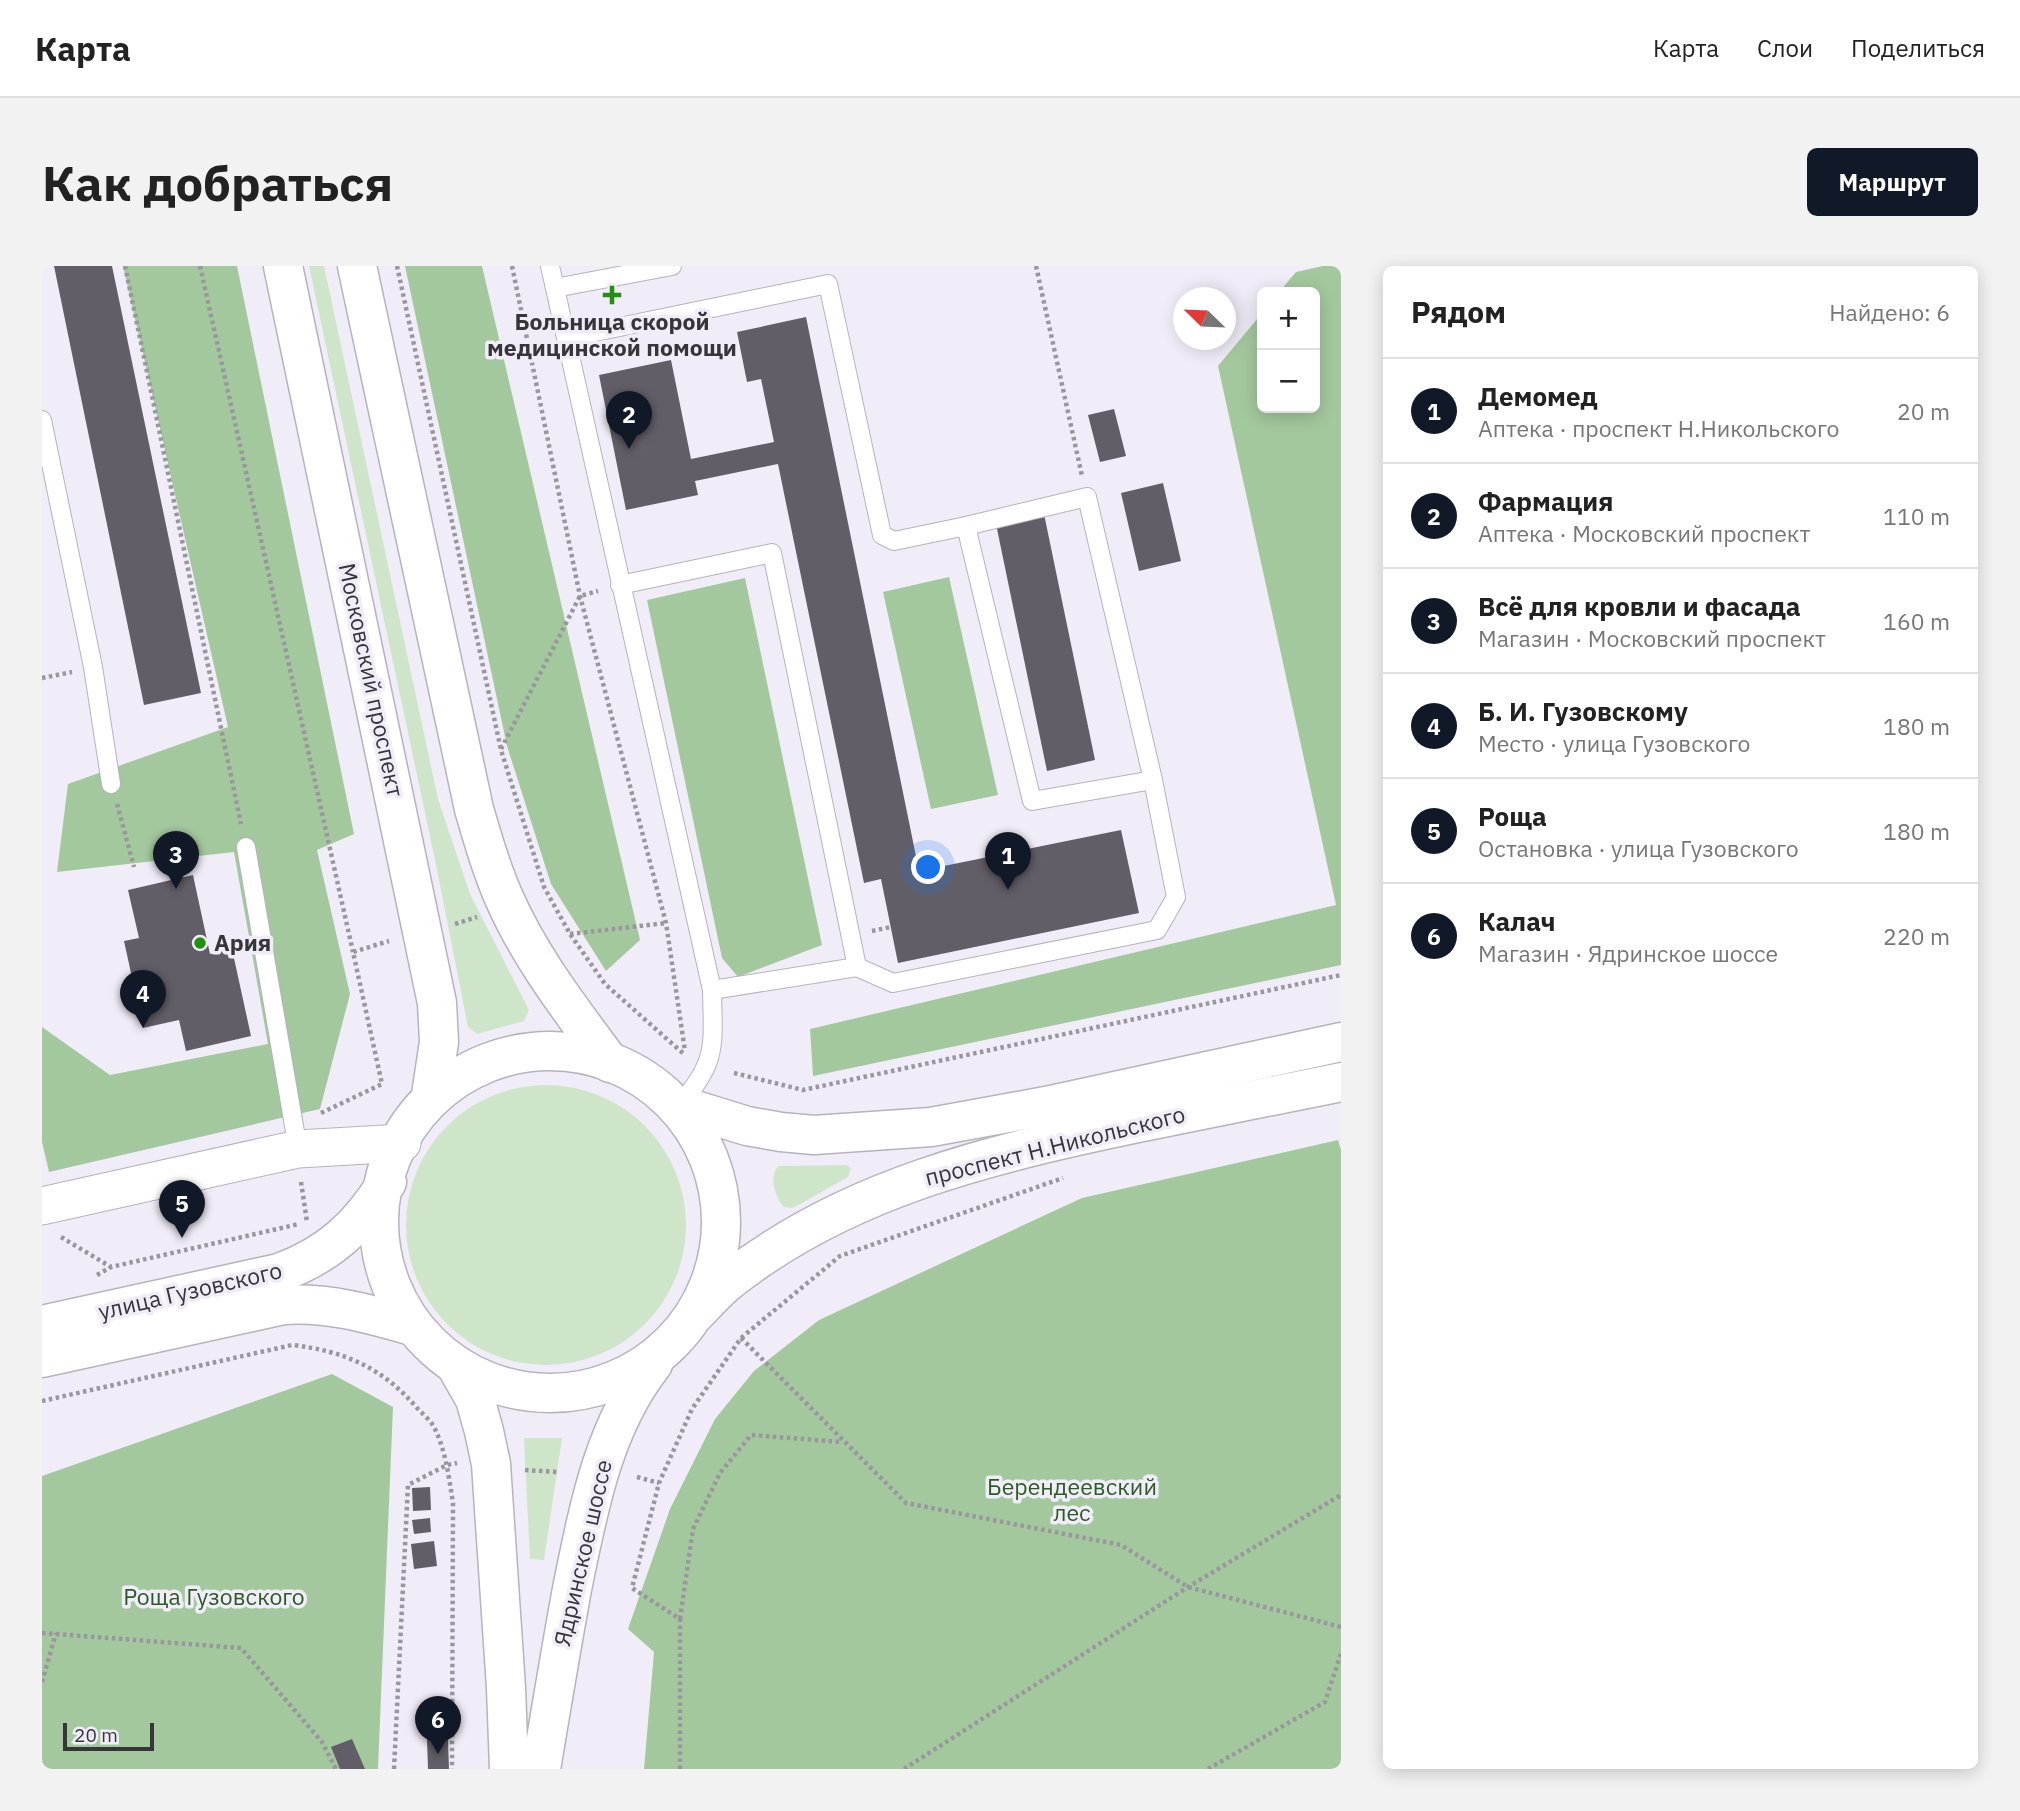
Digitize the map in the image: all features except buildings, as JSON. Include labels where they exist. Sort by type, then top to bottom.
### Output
[{"type":"main road","name":"Московский проспект","points":[[283,266],[437,1003],[439,1042],[431,1096]]},
{"type":"main road","points":[[358,266],[474,809],[491,866],[506,904],[534,953],[569,1008],[610,1063]]},
{"type":"main road","name":"проспект Н.Никольского","points":[[679,1105],[747,1126],[814,1135],[931,1127],[1046,1106],[1341,1042]]},
{"type":"main road","points":[[556,1050],[582,1054],[610,1063],[657,1088],[679,1105],[698,1128],[713,1157],[720,1216],[714,1253],[703,1287],[674,1338],[637,1371],[607,1387],[577,1394],[548,1394],[519,1391],[489,1382],[456,1366],[433,1348],[412,1326],[397,1302],[386,1275],[380,1247],[381,1214],[387,1182],[414,1120],[431,1096],[460,1074],[491,1061],[527,1051],[556,1050]]},
{"type":"main road","name":"проспект Н.Никольского","points":[[674,1338],[728,1281],[772,1249],[831,1215],[890,1189],[958,1166],[1079,1136],[1341,1082]]},
{"type":"main road","name":"улица Гузовского","points":[[42,1325],[279,1273],[307,1263],[338,1243],[372,1206],[387,1182]]},
{"type":"main road","name":"улица Гузовского","points":[[42,1358],[284,1305],[331,1306],[412,1326]]},
{"type":"main road","name":"Ядринское шоссе","points":[[541,1769],[576,1571],[599,1474],[623,1410],[639,1382],[674,1338]]},
{"type":"main road","points":[[456,1366],[475,1399],[491,1464],[509,1769]]},
{"type":"street","points":[[48,1219],[402,1143]]},
{"type":"lane","points":[[550,266],[712,990],[713,1040],[708,1064],[698,1084],[679,1105]]},
{"type":"lane","points":[[555,288],[672,266]]},
{"type":"lane","points":[[566,338],[828,284],[882,535],[894,541],[1087,497],[1153,780],[1176,897],[1157,930],[893,983],[857,967],[712,990]]},
{"type":"lane","points":[[42,420],[93,667],[111,784]]},
{"type":"lane","points":[[966,526],[1032,801],[1153,780]]},
{"type":"lane","points":[[620,585],[772,553],[857,967]]},
{"type":"lane","points":[[246,847],[299,1163]]},
{"type":"path","points":[[125,266],[246,847]]},
{"type":"path","points":[[200,266],[382,1084],[314,1116]]},
{"type":"path","points":[[397,266],[501,750],[544,887],[570,934],[605,984],[693,1059]]},
{"type":"path","points":[[512,266],[580,596],[666,923],[686,1055]]},
{"type":"path","points":[[1036,266],[1087,497]]},
{"type":"path","points":[[501,750],[580,596],[620,585]]},
{"type":"path","points":[[111,784],[134,867]]},
{"type":"path","points":[[447,926],[480,916]]},
{"type":"path","points":[[570,934],[666,923]]},
{"type":"path","points":[[353,952],[396,938]]},
{"type":"path","points":[[733,1073],[803,1090],[1341,975]]},
{"type":"path","points":[[91,1279],[111,1267],[307,1222],[299,1163]]},
{"type":"path","points":[[680,1619],[632,1588],[659,1483],[692,1409],[741,1338],[840,1256],[1071,1175]]},
{"type":"path","points":[[48,1219],[111,1267]]},
{"type":"path","points":[[741,1338],[906,1503],[1121,1545],[1188,1587],[1341,1627]]},
{"type":"path","points":[[42,1401],[292,1345],[323,1348],[359,1361],[406,1394],[435,1427],[447,1465],[453,1503],[452,1769]]},
{"type":"path","points":[[680,1769],[680,1619],[693,1529],[720,1473],[751,1435],[843,1442]]},
{"type":"path","points":[[394,1769],[408,1485],[447,1465]]},
{"type":"path","points":[[525,1470],[557,1472]]},
{"type":"path","points":[[637,1477],[659,1483]]},
{"type":"path","points":[[904,1769],[1188,1587],[1341,1495]]},
{"type":"path","points":[[42,1633],[241,1648],[322,1742],[336,1769]]},
{"type":"path","points":[[42,1682],[56,1633]]},
{"type":"path","points":[[1208,1769],[1325,1702],[1341,1653]]},
{"type":"green space","points":[[123,266],[237,266],[354,834],[317,850],[350,994],[320,1109],[49,1172],[42,1142],[42,1027],[110,1075],[268,1044],[234,852],[57,872],[68,784],[228,727]]},
{"type":"green space","points":[[309,266],[324,266],[438,799],[470,894],[529,1010],[524,1021],[477,1034],[468,1027]]},
{"type":"green space","points":[[405,266],[482,266],[640,940],[606,971],[551,884],[507,746]]},
{"type":"green space","points":[[1323,266],[1341,266],[1341,965],[813,1076],[810,1029],[1336,905],[1218,366],[1231,350],[1236,350],[1236,344],[1257,319],[1257,413],[1320,413],[1320,287],[1283,287],[1296,272]]},
{"type":"green space","points":[[949,577],[998,795],[931,809],[883,592]]},
{"type":"green space","points":[[745,578],[822,945],[738,977],[722,958],[647,600]]},
{"type":"green space","points":[[560,1085],[600,1095],[612,1101],[635,1117],[654,1136],[676,1171],[684,1198],[684,1252],[676,1279],[663,1303],[645,1324],[624,1342],[600,1355],[560,1365],[532,1365],[492,1355],[468,1342],[447,1324],[429,1303],[416,1279],[408,1252],[406,1211],[416,1171],[429,1147],[447,1126],[468,1108],[492,1095],[519,1087]]},
{"type":"green space","name":"Берендеевский лес","points":[[1338,1140],[1341,1150],[1341,1769],[644,1769],[654,1652],[628,1629],[670,1509],[715,1419],[754,1371],[819,1320],[1082,1198]]},
{"type":"green space","points":[[846,1165],[851,1168],[848,1177],[793,1208],[784,1207],[778,1198],[773,1181],[779,1166]]},
{"type":"green space","name":"Роща Гузовского","points":[[332,1374],[393,1407],[378,1769],[42,1769],[42,1476]]},
{"type":"green space","points":[[524,1438],[562,1438],[544,1560],[530,1559]]},
{"type":"place","name":"Больница скорой медицинской помощи","points":[[612,295]]},
{"type":"place","name":"Фармация","points":[[629,449]]},
{"type":"place","name":"Всё для кровли и фасада","points":[[176,889]]},
{"type":"place","name":"Демомед","points":[[1008,890]]},
{"type":"place","name":"Ария","points":[[200,943]]},
{"type":"place","name":"Б. И. Гузовскому","points":[[143,1028]]},
{"type":"place","name":"Роща","points":[[182,1238]]},
{"type":"place","name":"Калач","points":[[438,1754]]}]
